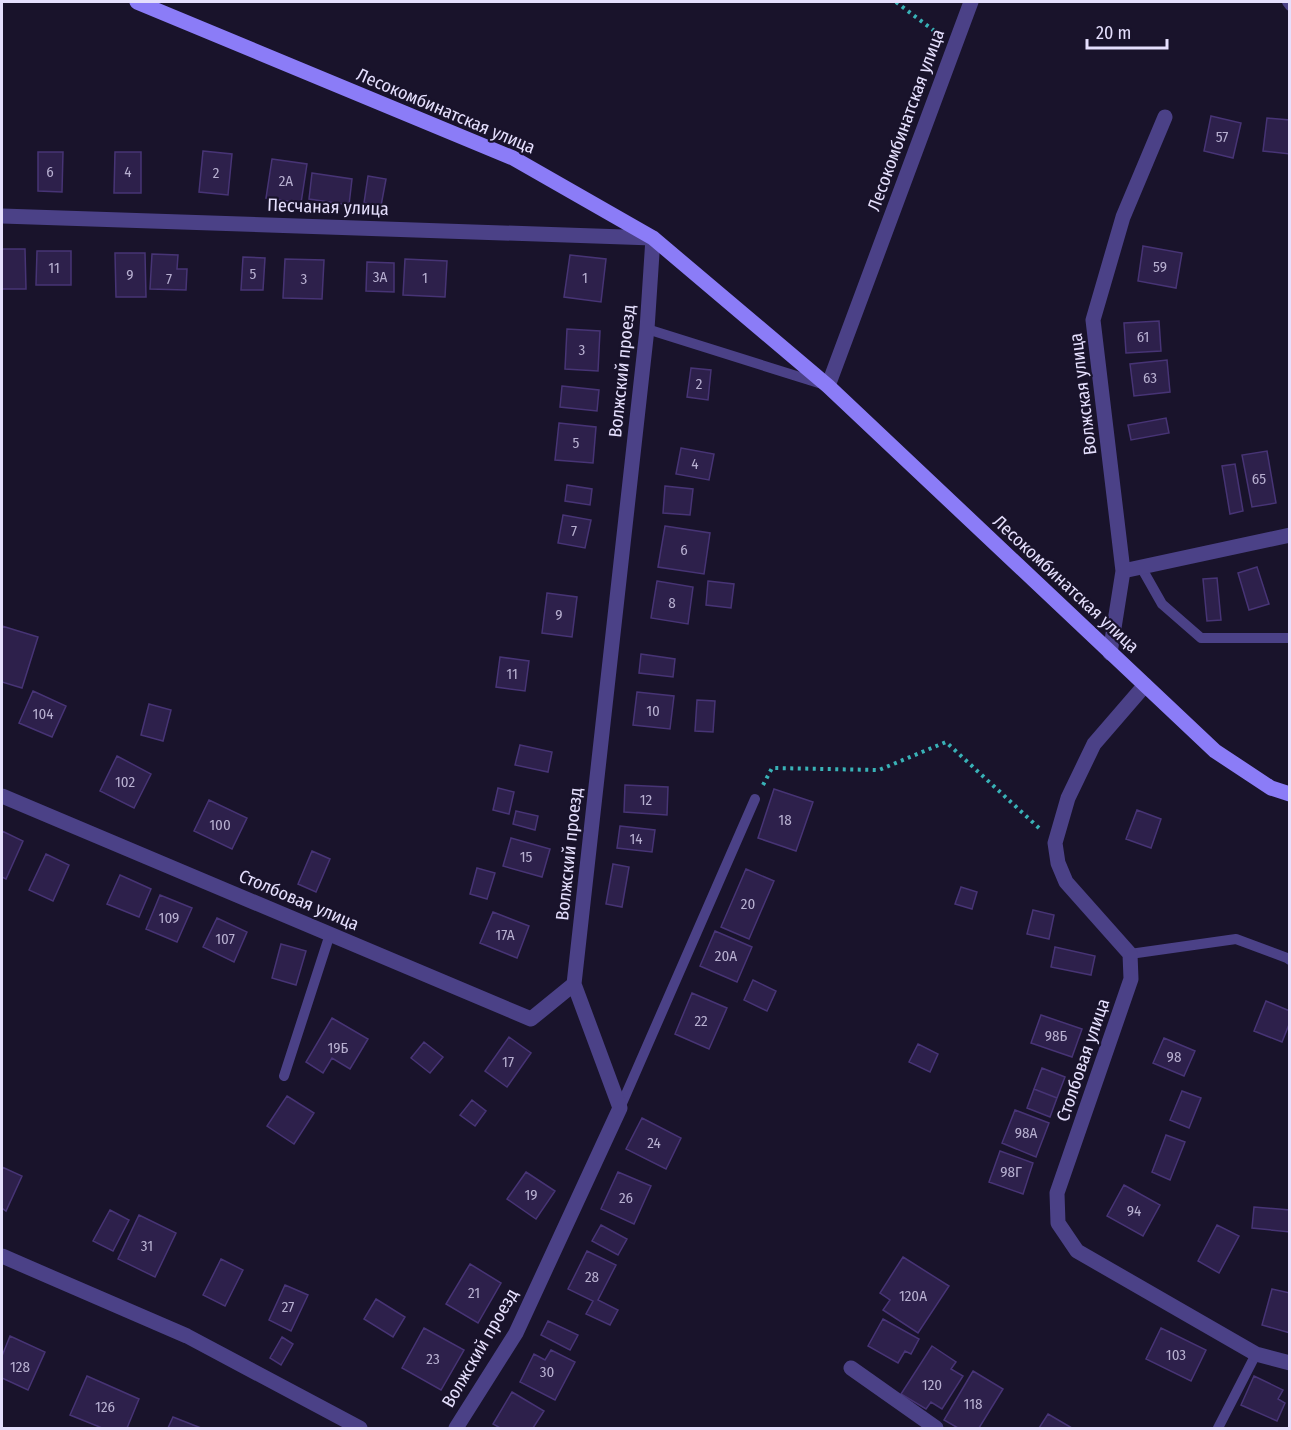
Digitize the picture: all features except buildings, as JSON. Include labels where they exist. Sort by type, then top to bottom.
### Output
[{"type":"street","name":"Лесокомбинатская улица","points":[[137,2],[513,158],[653,238],[828,386],[1215,751],[1271,788],[1290,794]]},
{"type":"street","name":"Лесокомбинатская улица","points":[[828,386],[971,2]]},
{"type":"street","name":"Волжская улица","points":[[1110,653],[1123,571],[1094,320],[1123,217],[1165,117]]},
{"type":"street","name":"Песчаная улица","points":[[2,216],[653,238]]},
{"type":"street","name":"Волжский проезд","points":[[456,1428],[516,1333],[620,1108],[574,984],[647,328],[653,238]]},
{"type":"street","points":[[1123,571],[1290,535]]},
{"type":"street","points":[[1130,954],[1066,882],[1058,863],[1055,843],[1068,798],[1094,744],[1145,686]]},
{"type":"street","name":"Столбовая улица","points":[[2,796],[531,1019],[574,984]]},
{"type":"street","name":"Столбовая улица","points":[[1130,954],[1131,980],[1057,1193],[1058,1223],[1077,1251],[1256,1354],[1290,1363]]},
{"type":"street","points":[[2,1256],[187,1336],[360,1428]]},
{"type":"street","points":[[851,1368],[936,1428]]},
{"type":"lane","points":[[1287,2],[1290,6]]},
{"type":"lane","points":[[647,328],[828,386]]},
{"type":"lane","points":[[1141,567],[1162,604],[1201,638],[1290,638]]},
{"type":"lane","points":[[620,1108],[755,799]]},
{"type":"lane","points":[[284,1076],[330,934]]},
{"type":"lane","points":[[1130,954],[1236,939],[1290,960]]},
{"type":"lane","points":[[1218,1428],[1256,1354]]},
{"type":"path","points":[[896,2],[954,47]]},
{"type":"path","points":[[755,799],[772,768],[879,770],[946,742],[1055,843]]}]
